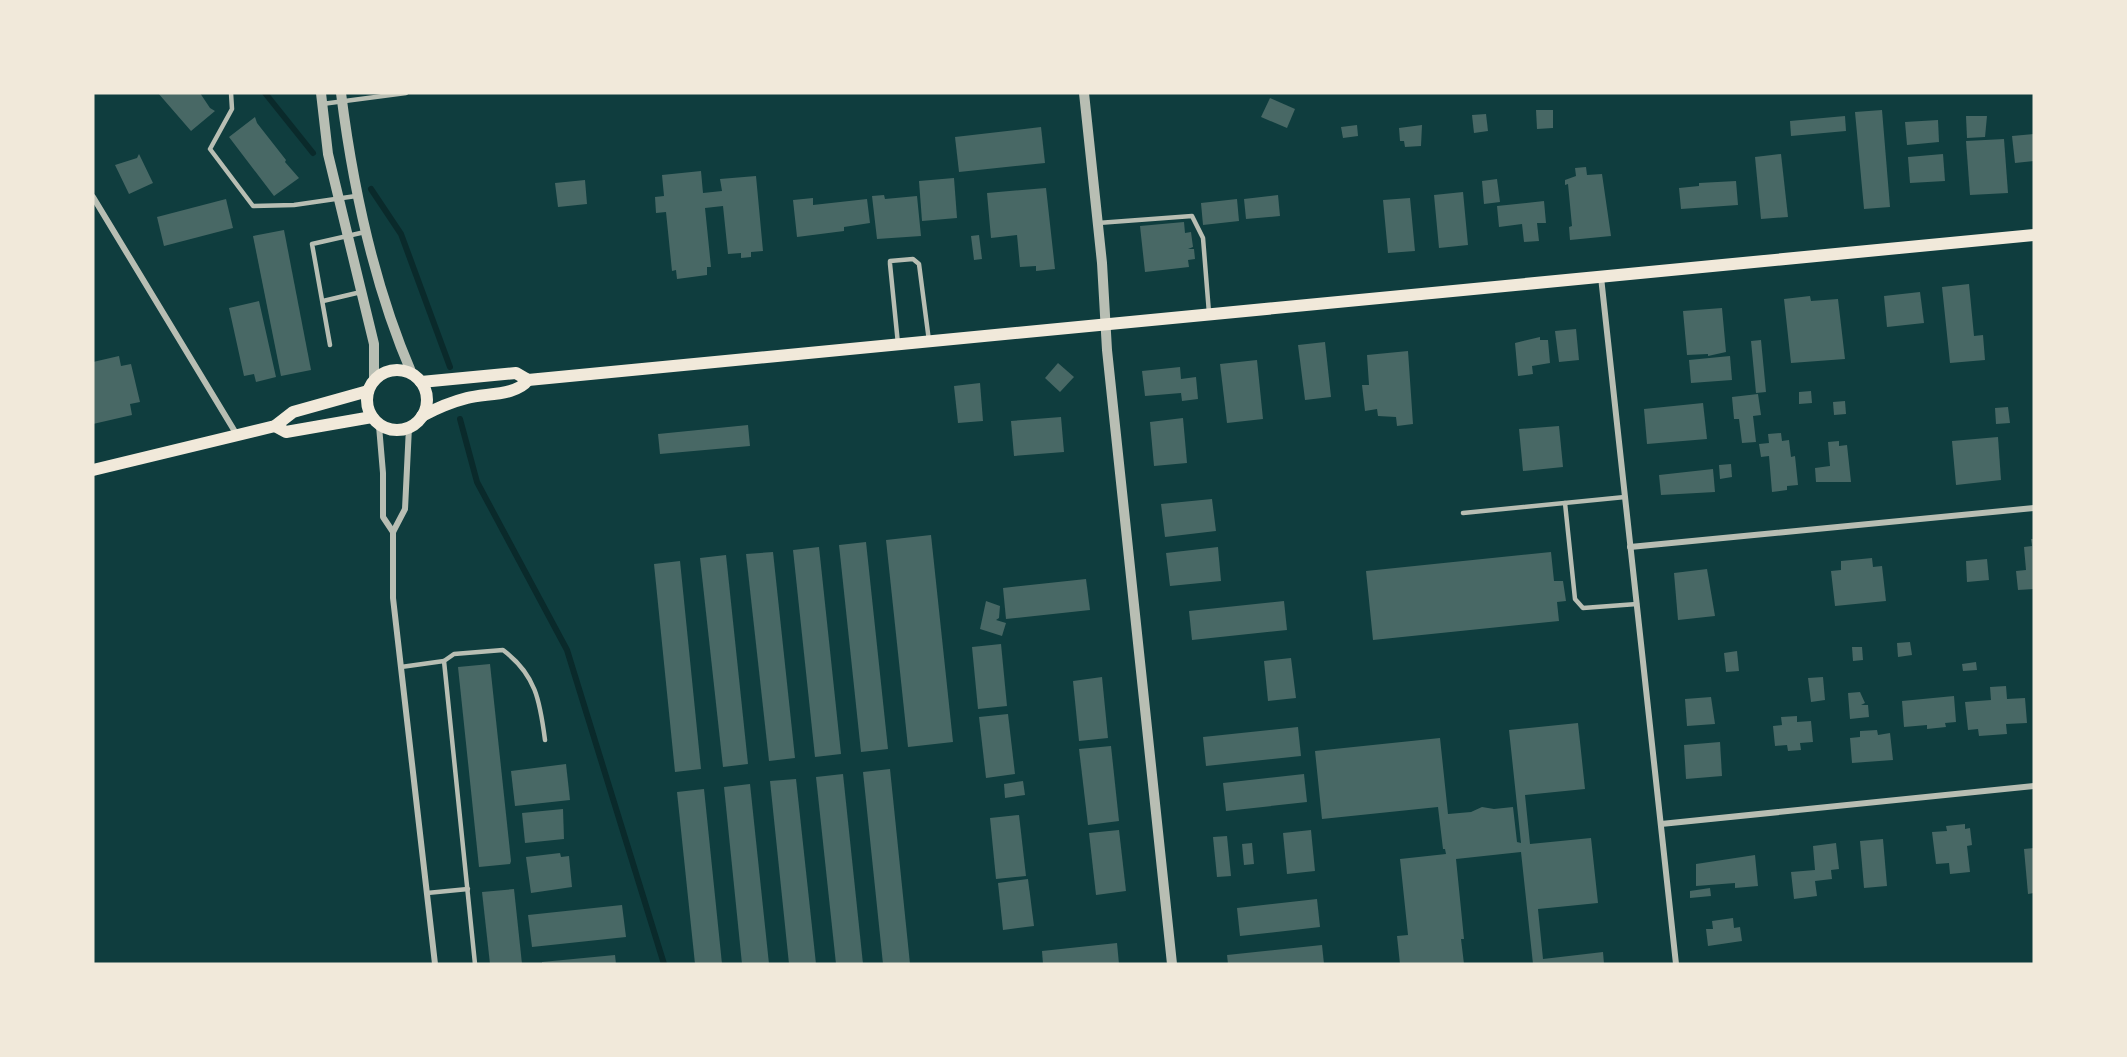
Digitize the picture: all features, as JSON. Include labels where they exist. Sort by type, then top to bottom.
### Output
[{"type":"main road","points":[[93,470],[274,426],[293,412],[371,385],[392,370],[417,378],[516,373],[528,380],[2034,235]]},
{"type":"main road","points":[[417,378],[427,398],[423,416]]},
{"type":"main road","points":[[274,426],[286,432],[375,421],[393,430],[409,427],[445,404],[520,389],[528,380]]},
{"type":"main road","points":[[371,385],[368,408],[375,421]]},
{"type":"street","points":[[1084,93],[1172,964]]},
{"type":"street","points":[[341,97],[367,232],[397,338],[417,378]]},
{"type":"street","points":[[321,98],[328,154],[374,344],[371,385]]},
{"type":"street","points":[[93,197],[237,436]]},
{"type":"street","points":[[1601,277],[1676,964]]},
{"type":"street","points":[[375,421],[383,473],[383,517],[393,532]]},
{"type":"street","points":[[409,427],[405,509],[393,532],[393,598],[435,964]]},
{"type":"street","points":[[1630,547],[2034,508]]},
{"type":"street","points":[[1660,824],[2034,786]]},
{"type":"lane","points":[[231,93],[232,109],[210,149],[253,206],[294,205],[359,196]]},
{"type":"lane","points":[[321,98],[406,93]]},
{"type":"lane","points":[[1098,223],[1192,216],[1203,238],[1209,313]]},
{"type":"lane","points":[[330,345],[312,244],[367,232]]},
{"type":"lane","points":[[898,344],[890,264],[896,259],[913,259],[919,264],[929,341]]},
{"type":"lane","points":[[322,301],[362,292]]},
{"type":"lane","points":[[1463,513],[1625,497]]},
{"type":"lane","points":[[1564,503],[1575,599],[1583,608],[1636,604]]},
{"type":"lane","points":[[401,667],[444,661],[454,654],[503,650],[521,664],[540,702],[545,740]]},
{"type":"lane","points":[[444,661],[475,964]]},
{"type":"lane","points":[[427,893],[468,889]]},
{"type":"building","points":[[158,93],[200,93],[210,108],[215,111],[191,131]]},
{"type":"building","points":[[1270,98],[1295,109],[1287,128],[1261,117]]},
{"type":"building","points":[[1536,110],[1553,110],[1553,128],[1537,129]]},
{"type":"building","points":[[1882,110],[1890,207],[1864,209],[1855,112]]},
{"type":"building","points":[[1486,114],[1488,131],[1474,133],[1472,115]]},
{"type":"building","points":[[1845,116],[1846,131],[1791,136],[1790,121]]},
{"type":"building","points":[[1966,116],[1987,116],[1985,137],[1967,138]]},
{"type":"building","points":[[255,117],[257,123],[286,160],[285,162],[299,178],[274,196],[229,137]]},
{"type":"building","points":[[1938,120],[1939,142],[1907,145],[1905,122]]},
{"type":"building","points":[[1357,125],[1358,136],[1343,138],[1341,127]]},
{"type":"building","points":[[1422,125],[1421,146],[1405,147],[1404,141],[1400,141],[1399,128]]},
{"type":"building","points":[[1041,127],[1045,163],[959,172],[955,137]]},
{"type":"building","points":[[2034,134],[2034,161],[2015,163],[2012,136]]},
{"type":"building","points":[[2004,139],[2008,193],[1970,195],[1966,141]]},
{"type":"building","points":[[139,154],[153,183],[129,194],[115,165],[137,158]]},
{"type":"building","points":[[1781,154],[1788,217],[1761,219],[1755,157]]},
{"type":"building","points":[[1943,154],[1945,181],[1910,183],[1908,157]]},
{"type":"building","points":[[1586,167],[1587,175],[1602,174],[1611,236],[1570,240],[1569,227],[1572,226],[1568,184],[1565,185],[1565,180],[1576,176],[1575,168]]},
{"type":"building","points":[[701,171],[703,193],[722,191],[720,179],[756,176],[763,251],[751,252],[751,257],[741,258],[741,253],[728,254],[723,206],[705,208],[711,267],[707,267],[707,275],[677,279],[676,270],[672,271],[666,212],[656,213],[655,197],[664,196],[662,175]]},
{"type":"building","points":[[954,178],[957,218],[922,221],[919,181]]},
{"type":"building","points":[[1497,179],[1500,202],[1484,204],[1482,181]]},
{"type":"building","points":[[585,180],[587,204],[558,207],[555,183]]},
{"type":"building","points":[[1736,181],[1738,205],[1681,209],[1679,188],[1699,186],[1699,183]]},
{"type":"building","points":[[1046,188],[1055,269],[1036,271],[1036,266],[1020,267],[1017,235],[991,238],[987,193]]},
{"type":"building","points":[[1463,192],[1468,245],[1439,248],[1434,195]]},
{"type":"building","points":[[884,195],[885,199],[917,196],[921,236],[877,239],[872,196]]},
{"type":"building","points":[[1278,195],[1280,216],[1246,219],[1244,199]]},
{"type":"building","points":[[813,198],[813,205],[867,199],[870,223],[844,227],[844,231],[797,237],[793,200]]},
{"type":"building","points":[[1410,198],[1415,251],[1388,253],[1383,200]]},
{"type":"building","points":[[226,199],[233,228],[164,246],[157,217]]},
{"type":"building","points":[[1237,199],[1239,221],[1203,225],[1201,203]]},
{"type":"building","points":[[1544,201],[1546,223],[1537,223],[1539,241],[1524,242],[1522,224],[1499,227],[1497,206]]},
{"type":"building","points":[[1184,222],[1185,233],[1191,232],[1193,247],[1188,249],[1194,249],[1195,259],[1188,260],[1189,267],[1145,272],[1140,226]]},
{"type":"building","points":[[284,230],[311,370],[281,376],[253,236]]},
{"type":"building","points":[[979,235],[982,259],[974,260],[971,236]]},
{"type":"building","points":[[1969,284],[1974,336],[1983,335],[1985,360],[1950,363],[1942,287]]},
{"type":"building","points":[[1920,292],[1924,323],[1887,327],[1884,296]]},
{"type":"building","points":[[1810,296],[1811,301],[1838,299],[1845,359],[1791,363],[1784,299]]},
{"type":"building","points":[[259,301],[276,377],[256,382],[254,374],[244,376],[229,308]]},
{"type":"building","points":[[1722,308],[1726,352],[1708,356],[1708,354],[1687,355],[1683,311]]},
{"type":"building","points":[[1576,329],[1579,360],[1559,362],[1555,331]]},
{"type":"building","points":[[1540,337],[1540,340],[1548,340],[1550,363],[1532,366],[1533,374],[1518,376],[1515,343]]},
{"type":"building","points":[[1761,340],[1766,392],[1756,393],[1751,341]]},
{"type":"building","points":[[1325,342],[1331,397],[1305,400],[1298,345]]},
{"type":"building","points":[[1408,351],[1413,424],[1397,426],[1396,417],[1378,416],[1377,409],[1365,411],[1362,385],[1369,385],[1367,355]]},
{"type":"building","points":[[119,356],[121,366],[131,364],[140,402],[130,404],[132,415],[93,424],[93,362]]},
{"type":"building","points":[[1730,356],[1732,380],[1691,383],[1689,360]]},
{"type":"building","points":[[1257,360],[1263,419],[1227,423],[1220,364]]},
{"type":"building","points":[[1058,363],[1074,377],[1060,392],[1045,378]]},
{"type":"building","points":[[1180,367],[1181,379],[1196,377],[1198,399],[1182,401],[1181,393],[1145,396],[1142,371]]},
{"type":"building","points":[[980,383],[983,421],[958,423],[954,386]]},
{"type":"building","points":[[1811,391],[1812,403],[1799,404],[1799,392]]},
{"type":"building","points":[[1758,394],[1761,415],[1753,416],[1756,442],[1742,443],[1739,419],[1734,419],[1732,397]]},
{"type":"building","points":[[1845,401],[1846,414],[1834,415],[1833,402]]},
{"type":"building","points":[[1703,403],[1707,439],[1647,444],[1644,409]]},
{"type":"building","points":[[2008,407],[2010,423],[1996,424],[1995,408]]},
{"type":"building","points":[[1061,417],[1064,452],[1014,456],[1011,421]]},
{"type":"building","points":[[1183,418],[1187,463],[1154,466],[1150,422]]},
{"type":"building","points":[[748,425],[750,446],[660,454],[658,434]]},
{"type":"building","points":[[1559,426],[1563,467],[1523,471],[1519,429]]},
{"type":"building","points":[[1781,433],[1782,441],[1789,440],[1791,457],[1795,456],[1798,485],[1787,486],[1787,490],[1772,492],[1769,456],[1761,457],[1759,444],[1769,443],[1768,434]]},
{"type":"building","points":[[1998,437],[2001,480],[1956,485],[1952,441]]},
{"type":"building","points":[[1839,441],[1839,446],[1847,445],[1851,482],[1816,482],[1815,468],[1830,466],[1828,442]]},
{"type":"building","points":[[1731,464],[1732,477],[1720,479],[1719,465]]},
{"type":"building","points":[[1713,469],[1715,492],[1661,495],[1659,475]]},
{"type":"building","points":[[1212,499],[1216,531],[1165,537],[1161,504]]},
{"type":"building","points":[[931,535],[953,742],[908,747],[886,540]]},
{"type":"building","points":[[2031,539],[2034,539],[2034,589],[2018,590],[2016,571],[2026,570],[2024,547],[2032,546]]},
{"type":"building","points":[[866,542],[888,749],[861,752],[839,545]]},
{"type":"building","points":[[819,547],[841,754],[815,757],[793,550]]},
{"type":"building","points":[[1218,547],[1221,581],[1170,586],[1166,553]]},
{"type":"building","points":[[773,552],[795,758],[769,761],[746,554]]},
{"type":"building","points":[[1551,552],[1554,581],[1563,581],[1566,601],[1557,602],[1559,621],[1373,640],[1366,571]]},
{"type":"building","points":[[726,555],[748,764],[723,767],[700,558]]},
{"type":"building","points":[[1872,558],[1873,567],[1882,566],[1886,601],[1835,606],[1831,571],[1841,570],[1841,561]]},
{"type":"building","points":[[1987,559],[1989,580],[1967,582],[1966,561]]},
{"type":"building","points":[[680,561],[701,769],[675,772],[654,564]]},
{"type":"building","points":[[1707,569],[1715,616],[1678,620],[1674,573]]},
{"type":"building","points":[[1086,579],[1090,610],[1006,619],[1003,588]]},
{"type":"building","points":[[986,601],[1000,606],[999,618],[996,620],[1006,623],[1002,636],[980,629]]},
{"type":"building","points":[[1284,601],[1287,630],[1192,640],[1189,611]]},
{"type":"building","points":[[1910,642],[1912,655],[1898,657],[1897,643]]},
{"type":"building","points":[[1001,644],[1007,706],[978,709],[972,647]]},
{"type":"building","points":[[1852,647],[1862,647],[1863,660],[1853,661]]},
{"type":"building","points":[[1737,651],[1739,671],[1726,672],[1724,653]]},
{"type":"building","points":[[1291,658],[1296,698],[1268,701],[1264,661]]},
{"type":"building","points":[[1976,662],[1977,670],[1963,671],[1962,664]]},
{"type":"building","points":[[490,664],[511,861],[510,864],[479,867],[458,667]]},
{"type":"building","points":[[1102,677],[1108,738],[1079,741],[1073,681]]},
{"type":"building","points":[[1823,677],[1825,700],[1811,702],[1808,678]]},
{"type":"building","points":[[2006,686],[2007,699],[2025,698],[2027,723],[2006,724],[2007,734],[1979,736],[1978,729],[1968,730],[1965,702],[1991,700],[1990,687]]},
{"type":"building","points":[[1860,692],[1865,703],[1861,705],[1868,705],[1869,717],[1850,719],[1848,693]]},
{"type":"building","points":[[1954,696],[1956,722],[1945,723],[1946,727],[1927,729],[1927,725],[1904,727],[1902,701]]},
{"type":"building","points":[[1711,697],[1715,724],[1687,726],[1685,699]]},
{"type":"building","points":[[1008,714],[1015,774],[986,778],[979,717]]},
{"type":"building","points":[[1797,716],[1797,722],[1811,721],[1813,742],[1800,743],[1801,750],[1788,751],[1787,745],[1775,746],[1773,726],[1782,725],[1781,717]]},
{"type":"building","points":[[1578,723],[1585,789],[1525,795],[1530,844],[1591,838],[1598,903],[1538,909],[1543,959],[1603,952],[1604,964],[1533,964],[1521,852],[1456,859],[1464,939],[1461,939],[1464,964],[1400,964],[1397,936],[1408,935],[1400,859],[1446,854],[1443,849],[1438,807],[1322,819],[1315,751],[1440,738],[1448,814],[1471,812],[1482,807],[1494,809],[1513,807],[1517,842],[1521,843],[1509,730]]},
{"type":"building","points":[[1298,727],[1301,756],[1206,766],[1203,737]]},
{"type":"building","points":[[1877,730],[1878,735],[1890,733],[1893,760],[1852,763],[1850,738],[1860,737],[1860,731]]},
{"type":"building","points":[[1720,742],[1722,776],[1686,779],[1684,745]]},
{"type":"building","points":[[1111,746],[1119,821],[1088,825],[1079,749]]},
{"type":"building","points":[[566,764],[570,800],[515,806],[511,771]]},
{"type":"building","points":[[890,769],[910,964],[883,964],[863,772]]},
{"type":"building","points":[[843,774],[863,964],[836,964],[816,777]]},
{"type":"building","points":[[1304,774],[1307,802],[1226,811],[1223,783]]},
{"type":"building","points":[[796,779],[816,964],[789,964],[770,781]]},
{"type":"building","points":[[1023,781],[1025,795],[1005,798],[1004,784]]},
{"type":"building","points":[[750,784],[769,964],[742,964],[724,787]]},
{"type":"building","points":[[704,789],[722,964],[695,964],[677,792]]},
{"type":"building","points":[[563,809],[564,839],[525,843],[522,813]]},
{"type":"building","points":[[1019,815],[1026,876],[996,879],[990,818]]},
{"type":"building","points":[[1965,824],[1965,829],[1970,828],[1972,845],[1967,846],[1970,872],[1950,874],[1949,863],[1936,864],[1932,832],[1947,831],[1946,826]]},
{"type":"building","points":[[1119,830],[1126,891],[1096,895],[1089,833]]},
{"type":"building","points":[[1311,830],[1315,871],[1287,874],[1283,833]]},
{"type":"building","points":[[1227,836],[1231,876],[1217,877],[1213,837]]},
{"type":"building","points":[[1883,839],[1887,886],[1864,888],[1860,841]]},
{"type":"building","points":[[1252,843],[1254,864],[1244,865],[1242,844]]},
{"type":"building","points":[[1836,843],[1839,869],[1831,870],[1832,879],[1815,881],[1817,896],[1794,899],[1791,872],[1815,870],[1813,846]]},
{"type":"building","points":[[2034,848],[2034,893],[2028,894],[2024,849]]},
{"type":"building","points":[[560,853],[561,857],[569,856],[572,887],[531,893],[526,857]]},
{"type":"building","points":[[1755,855],[1758,886],[1735,888],[1735,883],[1696,886],[1696,864]]},
{"type":"building","points":[[1028,879],[1034,926],[1003,930],[998,883]]},
{"type":"building","points":[[1710,888],[1711,896],[1690,898],[1690,891]]},
{"type":"building","points":[[514,889],[522,964],[490,964],[482,892]]},
{"type":"building","points":[[1317,899],[1320,927],[1240,936],[1237,908]]},
{"type":"building","points":[[622,905],[626,937],[532,947],[528,915]]},
{"type":"building","points":[[1733,918],[1734,928],[1740,927],[1742,941],[1708,946],[1706,929],[1713,929],[1712,921]]},
{"type":"building","points":[[1117,943],[1119,964],[1043,964],[1042,951]]},
{"type":"building","points":[[1322,945],[1324,964],[1228,964],[1227,955]]},
{"type":"building","points":[[615,955],[616,964],[542,964],[542,962]]},
{"type":"waterway","points":[[265,93],[313,153]]},
{"type":"waterway","points":[[371,189],[401,234],[450,367]]},
{"type":"waterway","points":[[460,419],[477,482],[567,650],[664,964]]}]
